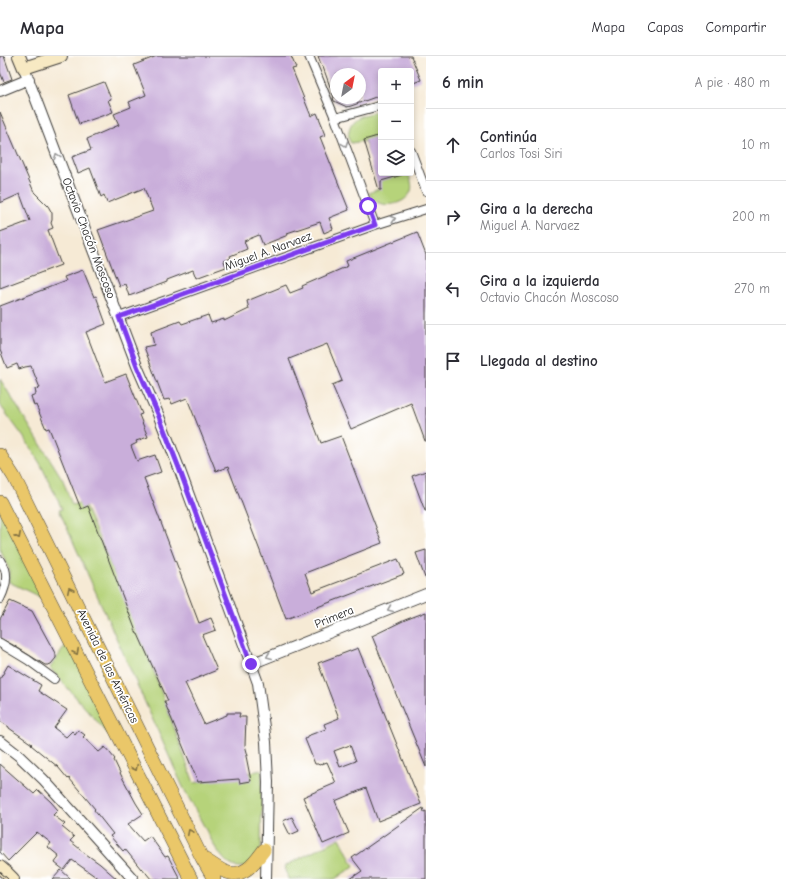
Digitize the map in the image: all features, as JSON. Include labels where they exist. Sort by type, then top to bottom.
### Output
[{"type":"main road","name":"Octavio Chacón Moscoso","points":[[19,56],[26,74]]},
{"type":"main road","points":[[26,74],[61,56]]},
{"type":"main road","name":"Avenida de las Américas","points":[[0,455],[14,477],[202,858],[214,879]]},
{"type":"main road","name":"Avenida de las Américas","points":[[0,502],[191,879]]},
{"type":"main road","points":[[202,858],[226,872],[235,874],[246,871],[264,850]]},
{"type":"main road","points":[[0,867],[13,879]]},
{"type":"street","points":[[309,56],[335,118],[375,225]]},
{"type":"street","points":[[0,91],[26,74]]},
{"type":"street","name":"Octavio Chacón Moscoso","points":[[26,74],[137,366],[179,468],[258,683],[266,742],[268,782],[266,879]]},
{"type":"street","points":[[335,118],[378,106]]},
{"type":"street","points":[[414,158],[426,191]]},
{"type":"street","name":"Miguel A. Narvaez","points":[[119,317],[375,225],[426,209]]},
{"type":"street","points":[[0,560],[5,570],[3,580],[4,590],[0,599]]},
{"type":"street","name":"Primera","points":[[251,664],[426,594]]},
{"type":"street","points":[[0,643],[28,660],[54,679]]},
{"type":"street","points":[[0,741],[18,755],[44,780],[133,879]]},
{"type":"street","name":"Octavio Chacón Moscoso","points":[[260,879],[267,834]]},
{"type":"green space","points":[[375,112],[378,114],[378,176],[409,176],[412,189],[404,200],[394,204],[382,204],[373,199],[369,193],[379,189],[364,141],[351,143],[348,138],[350,126],[358,117]]},
{"type":"green space","points":[[0,379],[63,480],[72,505],[83,502],[123,593],[150,661],[194,783],[262,770],[261,850],[247,867],[233,866],[222,856],[215,847],[182,785],[59,510],[62,509],[41,465],[25,439],[0,405]]},
{"type":"green space","points":[[0,508],[46,600],[9,582],[9,569],[0,549]]},
{"type":"green space","points":[[68,642],[125,753],[50,668]]},
{"type":"green space","points":[[340,838],[354,866],[335,879],[288,879],[285,866]]},
{"type":"building","points":[[0,56],[4,56],[12,79],[4,82],[0,72]]},
{"type":"building","points":[[157,56],[291,56],[296,68],[292,69],[311,116],[317,113],[322,125],[325,135],[320,137],[349,210],[329,218],[333,229],[324,233],[320,222],[287,233],[288,235],[263,245],[259,235],[244,241],[247,249],[230,256],[231,258],[224,261],[226,267],[196,278],[193,270],[167,280],[167,282],[129,296],[125,284],[119,286],[98,230],[153,211],[144,188],[107,203],[104,195],[101,197],[90,168],[78,173],[72,157],[91,150],[87,139],[119,125],[114,114],[131,107],[129,102],[146,95],[134,65]]},
{"type":"building","points":[[318,56],[411,56],[421,80],[414,83],[414,68],[378,68],[378,96],[366,100],[366,68],[330,68],[330,87]]},
{"type":"building","points":[[104,82],[111,99],[108,100],[113,112],[79,124],[69,95]]},
{"type":"building","points":[[340,104],[356,104],[351,106],[347,107]]},
{"type":"building","points":[[0,112],[34,192],[48,206],[52,213],[51,223],[53,228],[48,230],[61,265],[0,288],[0,232],[30,221],[20,194],[0,203]]},
{"type":"building","points":[[378,136],[378,176],[398,176],[381,181],[381,190],[379,190],[364,140]]},
{"type":"building","points":[[417,232],[426,255],[426,441],[411,403],[351,429],[332,385],[342,381],[327,344],[289,359],[321,443],[341,436],[382,543],[305,573],[312,592],[398,559],[404,574],[286,619],[228,467],[216,471],[187,398],[172,404],[170,399],[164,400],[144,347],[154,345],[151,332],[180,321],[182,324],[208,315],[211,323],[224,319],[224,321],[249,309],[247,301],[286,285],[290,293],[303,288],[302,286],[348,266],[346,261]]},
{"type":"building","points":[[83,270],[94,297],[96,296],[106,324],[86,332],[105,382],[126,374],[142,414],[139,415],[148,437],[136,441],[137,443],[131,446],[137,461],[155,455],[161,472],[144,478],[199,623],[211,618],[216,630],[202,635],[217,670],[185,683],[204,724],[227,715],[227,713],[240,713],[239,717],[246,717],[245,745],[251,781],[240,783],[239,779],[198,782],[164,701],[168,701],[137,634],[88,506],[81,509],[49,428],[46,429],[36,405],[34,406],[31,396],[36,394],[35,389],[40,388],[31,366],[19,369],[17,364],[7,368],[0,350],[0,306],[66,281],[64,277]]},
{"type":"building","points":[[426,471],[426,511],[425,511],[412,476]]},
{"type":"building","points":[[426,550],[426,578],[425,578],[416,553]]},
{"type":"building","points":[[10,601],[32,611],[56,655],[56,658],[51,664],[45,665],[0,638],[0,619]]},
{"type":"building","points":[[426,612],[426,767],[372,636],[405,620]]},
{"type":"building","points":[[358,648],[421,804],[378,821],[366,788],[335,801],[349,833],[323,844],[303,797],[336,783],[327,762],[319,765],[315,764],[305,739],[307,736],[326,729],[324,724],[339,718],[318,663]],"holes":[[[350,745],[356,761],[340,767],[334,751]]]},
{"type":"building","points":[[8,665],[41,685],[38,691],[67,710],[54,728],[66,737],[72,731],[75,734],[78,730],[85,735],[83,737],[99,752],[105,747],[115,759],[114,760],[122,777],[143,814],[128,824],[143,841],[150,836],[165,857],[168,856],[180,879],[151,879],[125,849],[123,851],[110,836],[113,834],[94,810],[95,809],[69,778],[68,779],[58,767],[31,745],[32,744],[0,721],[0,679]]},
{"type":"building","points":[[0,764],[34,794],[38,790],[51,802],[58,810],[53,815],[65,824],[62,827],[74,837],[70,841],[117,879],[99,879],[72,860],[64,870],[55,863],[59,856],[48,847],[51,843],[37,832],[8,861],[0,852]]},
{"type":"building","points":[[423,808],[424,812],[426,811],[426,879],[350,879],[362,871],[352,858]]},
{"type":"building","points":[[292,817],[299,831],[290,835],[283,821]]},
{"type":"building","points":[[61,870],[71,879],[53,879]]},
{"type":"tram line","points":[[0,872],[8,879]]},
{"type":"route","points":[[251,664],[179,468],[137,366],[119,317],[375,225],[368,206]]}]
